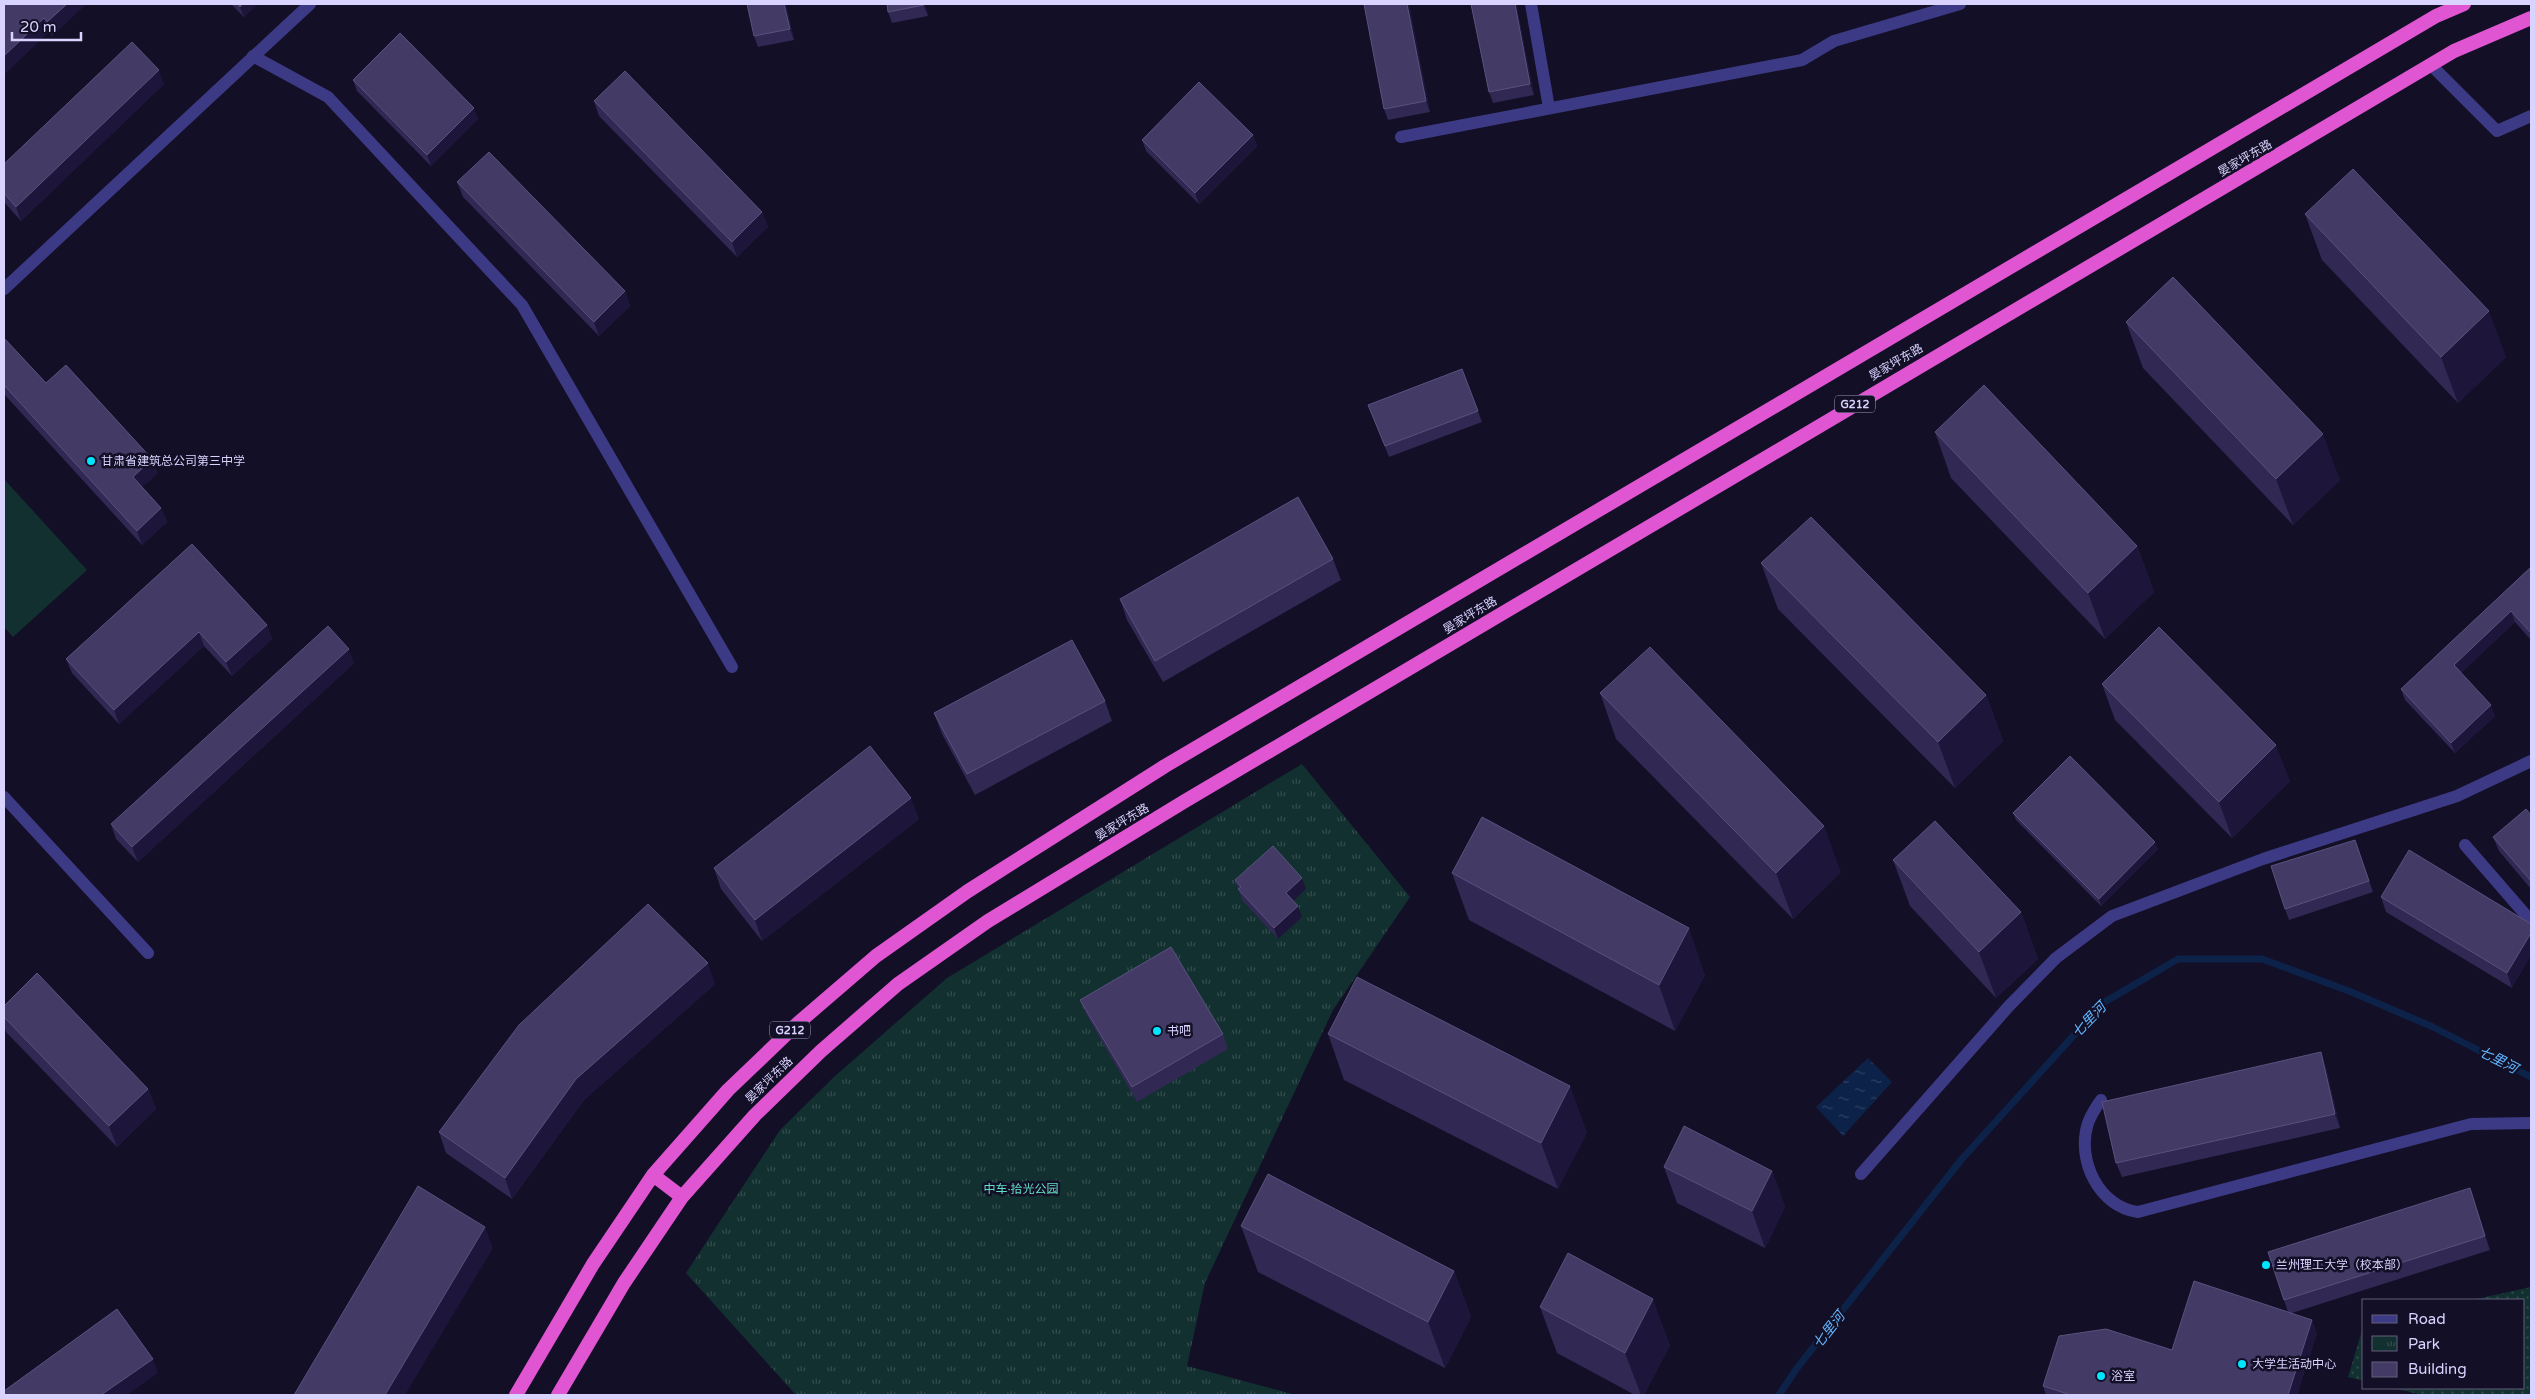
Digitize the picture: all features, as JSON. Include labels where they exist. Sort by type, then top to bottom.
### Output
[{"type":"highway","name":"晏家坪东路","points":[[516,1395],[593,1264],[653,1175],[728,1090],[797,1024],[876,956],[968,891],[1165,766],[2427,21],[2464,4]]},
{"type":"highway","name":"晏家坪东路","points":[[558,1395],[624,1284],[682,1197],[754,1115],[822,1051],[898,984],[988,921],[1192,797],[1768,455],[2454,51],[2531,18]]},
{"type":"highway","points":[[653,1175],[682,1197]]},
{"type":"street","points":[[4,289],[310,4]]},
{"type":"street","points":[[1531,4],[1549,108]]},
{"type":"street","points":[[1401,136],[1802,60],[1834,41],[1960,4]]},
{"type":"street","points":[[253,56],[328,97],[522,305],[732,667]]},
{"type":"street","points":[[2431,65],[2496,131],[2531,116]]},
{"type":"street","points":[[1861,1174],[2009,1006],[2056,958],[2112,916],[2263,859],[2457,796],[2531,761]]},
{"type":"street","points":[[4,797],[148,953]]},
{"type":"street","points":[[2465,845],[2531,921]]},
{"type":"street","points":[[2100,1100],[2088,1124],[2085,1151],[2087,1164],[2096,1183],[2109,1199],[2123,1208],[2138,1212],[2471,1124],[2531,1123]]},
{"type":"green space","points":[[4,479],[87,570],[13,637],[4,627]]},
{"type":"green space","name":"中车·拾光公园","points":[[1302,764],[1410,897],[1333,1010],[1205,1283],[1187,1366],[1296,1395],[796,1395],[686,1273],[780,1130],[834,1077],[947,978]]},
{"type":"green space","points":[[2531,1287],[2531,1395],[2423,1395],[2396,1389],[2525,1389],[2525,1299],[2477,1299]]},
{"type":"green space","points":[[2362,1331],[2362,1380],[2348,1377]]},
{"type":"water","points":[[1868,1058],[1892,1082],[1843,1136],[1816,1107]]},
{"type":"building","points":[[4,4],[67,4],[47,22],[44,18],[4,56]]},
{"type":"building","points":[[747,4],[784,4],[790,29],[754,36]]},
{"type":"building","points":[[887,4],[923,4],[924,5],[888,12]]},
{"type":"building","points":[[1364,4],[1407,4],[1426,101],[1384,109]]},
{"type":"building","points":[[1471,4],[1515,4],[1530,84],[1489,92]]},
{"type":"building","points":[[400,33],[474,108],[427,155],[353,80]]},
{"type":"building","points":[[132,42],[159,70],[16,207],[4,193],[4,164]]},
{"type":"building","points":[[625,71],[762,212],[732,242],[594,101]]},
{"type":"building","points":[[1199,82],[1253,135],[1195,193],[1142,140]]},
{"type":"building","points":[[489,152],[625,291],[594,322],[457,182]]},
{"type":"building","points":[[2353,169],[2489,311],[2441,357],[2305,214]]},
{"type":"building","points":[[2173,277],[2323,434],[2276,479],[2126,322]]},
{"type":"building","points":[[4,338],[46,383],[66,365],[152,459],[133,477],[161,508],[137,531],[4,385]]},
{"type":"building","points":[[1462,369],[1478,411],[1385,446],[1368,405]]},
{"type":"building","points":[[1984,385],[2137,546],[2088,593],[1935,432]]},
{"type":"building","points":[[1298,497],[1333,559],[1155,661],[1120,599]]},
{"type":"building","points":[[1811,517],[1986,695],[1938,742],[1761,563]]},
{"type":"building","points":[[192,544],[267,625],[226,662],[199,632],[114,710],[66,659]]},
{"type":"building","points":[[2531,567],[2531,633],[2511,611],[2454,665],[2491,705],[2451,743],[2401,689]]},
{"type":"building","points":[[328,626],[349,649],[132,847],[111,824]]},
{"type":"building","points":[[2159,627],[2276,745],[2219,802],[2102,684]]},
{"type":"building","points":[[1072,640],[1105,701],[967,774],[934,713]]},
{"type":"building","points":[[1650,647],[1824,826],[1776,873],[1600,693]]},
{"type":"building","points":[[870,746],[911,798],[755,920],[714,868]]},
{"type":"building","points":[[2070,756],[2155,842],[2099,899],[2013,813]]},
{"type":"building","points":[[2526,809],[2531,815],[2531,881],[2493,837]]},
{"type":"building","points":[[1482,817],[1689,928],[1659,985],[1452,873]]},
{"type":"building","points":[[1935,821],[2021,912],[1979,952],[1893,860]]},
{"type":"building","points":[[2355,840],[2369,881],[2285,909],[2271,866]]},
{"type":"building","points":[[1273,846],[1302,878],[1286,893],[1298,906],[1274,928],[1238,889],[1241,887],[1235,880]]},
{"type":"building","points":[[2409,850],[2531,924],[2531,933],[2507,973],[2381,897]]},
{"type":"building","points":[[648,904],[708,963],[576,1079],[505,1178],[439,1132],[519,1025]]},
{"type":"building","name":"书吧","points":[[1171,947],[1223,1034],[1132,1087],[1080,1000]]},
{"type":"building","points":[[37,973],[148,1089],[109,1126],[4,1017],[4,1006]]},
{"type":"building","points":[[1357,977],[1570,1086],[1541,1143],[1328,1034]]},
{"type":"building","points":[[2321,1052],[2335,1114],[2116,1163],[2102,1102]]},
{"type":"building","points":[[1684,1126],[1772,1171],[1752,1211],[1664,1167]]},
{"type":"building","points":[[1268,1174],[1454,1271],[1428,1322],[1241,1226]]},
{"type":"building","points":[[418,1186],[485,1227],[385,1395],[294,1395]]},
{"type":"building","points":[[2470,1188],[2485,1236],[2284,1300],[2268,1252]]},
{"type":"building","points":[[1568,1253],[1653,1299],[1625,1353],[1540,1307]]},
{"type":"building","points":[[2194,1281],[2312,1320],[2288,1395],[2071,1395],[2043,1386],[2059,1336],[2106,1329],[2172,1350]]},
{"type":"building","points":[[117,1309],[153,1359],[101,1395],[4,1395],[4,1391]]},
{"type":"waterway","name":"七里河","points":[[1779,1395],[1797,1368],[1961,1160],[2103,1003],[2178,959],[2262,959],[2349,991],[2433,1027],[2531,1077]]},
{"type":"place","name":"甘肃省建筑总公司第三中学","points":[[91,461]]},
{"type":"place","name":"书吧","points":[[1157,1031]]},
{"type":"place","name":"兰州理工大学（校本部）","points":[[2266,1265]]},
{"type":"place","name":"大学生活动中心","points":[[2242,1364]]},
{"type":"place","name":"浴室","points":[[2101,1376]]}]
